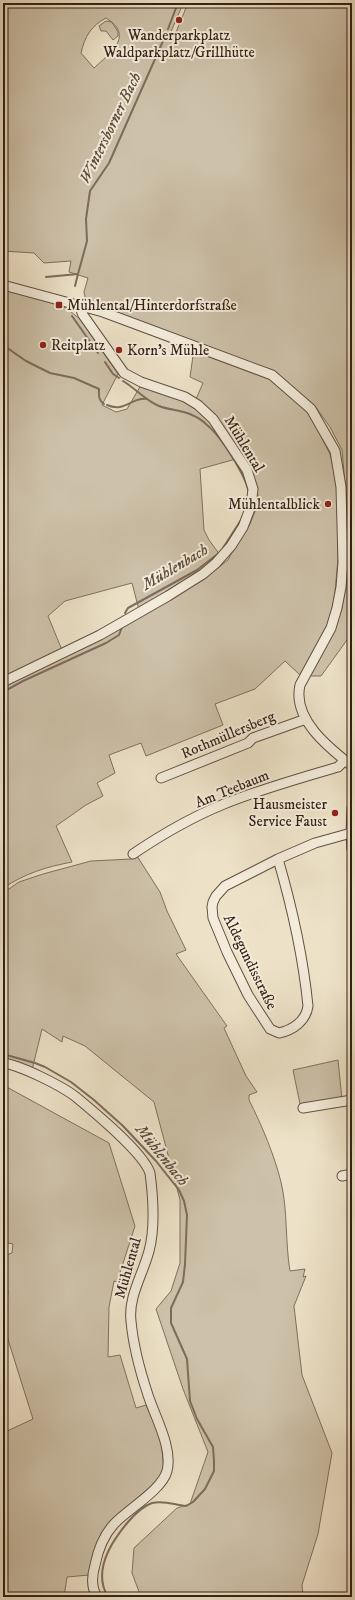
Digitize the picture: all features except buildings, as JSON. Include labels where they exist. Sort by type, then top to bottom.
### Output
[{"type":"street","points":[[3,285],[79,305],[207,350],[272,375],[311,409],[335,451],[341,494],[343,562],[341,587],[331,628],[300,685],[297,695],[306,719],[330,748],[348,763]]},
{"type":"street","name":"Mühlental","points":[[3,682],[100,635],[168,596],[208,570],[220,560],[239,533],[247,517],[252,500],[252,483],[247,470],[213,419],[198,405],[185,397],[141,382],[124,373],[83,315],[79,305]]},
{"type":"street","name":"Rothmüllersberg","points":[[161,778],[248,743],[253,738],[306,719]]},
{"type":"street","name":"Am Teebaum","points":[[133,854],[155,839],[222,805],[265,789],[348,763]]},
{"type":"street","points":[[352,808],[352,849]]},
{"type":"street","name":"Aldegundisstraße","points":[[278,859],[290,900],[298,938],[308,1006],[307,1013],[303,1020],[285,1032],[270,1029],[248,995],[227,952],[212,912],[212,907],[216,896],[225,886],[278,859],[315,842],[351,833]]},
{"type":"street","name":"Mühlental","points":[[3,1063],[21,1068],[66,1090],[76,1097],[137,1153],[150,1173],[152,1237],[132,1303],[131,1322],[146,1390],[165,1442],[168,1466],[166,1475],[160,1484],[118,1520],[106,1536],[99,1551],[93,1575],[93,1588],[97,1597]]},
{"type":"street","points":[[303,1108],[352,1100]]},
{"type":"street","points":[[342,1176],[352,1174]]},
{"type":"shaded area","points":[[3,3],[185,3],[182,6],[170,34],[174,37],[188,3],[352,3],[352,633],[321,676],[309,676],[333,634],[342,608],[348,561],[347,506],[342,450],[330,427],[315,406],[272,371],[86,301],[84,292],[88,278],[69,272],[71,261],[44,263],[34,253],[3,251]],"holes":[[[106,18],[119,31],[117,44],[94,68],[81,53],[84,41],[96,24]]]},
{"type":"shaded area","points":[[106,21],[112,22],[118,32],[118,36],[113,40],[106,31],[101,31],[99,26]]},
{"type":"shaded area","points":[[3,288],[56,302],[80,319],[118,374],[102,405],[116,412],[127,409],[141,385],[175,396],[188,402],[205,418],[236,459],[200,469],[204,530],[220,555],[201,571],[139,610],[132,583],[65,601],[48,616],[62,650],[3,678]]},
{"type":"shaded area","points":[[194,349],[269,378],[308,411],[330,454],[335,475],[338,500],[338,559],[335,592],[327,625],[300,675],[285,661],[255,689],[215,704],[223,725],[146,756],[141,743],[109,755],[115,773],[97,783],[103,796],[86,805],[56,826],[72,862],[36,871],[3,888],[3,685],[194,584],[214,571],[228,560],[250,524],[256,509],[258,495],[251,471],[227,432],[212,412],[196,399],[203,383],[190,377]]},
{"type":"shaded area","points":[[137,856],[160,892],[167,911],[186,950],[176,954],[227,1026],[224,1028],[246,1076],[257,1092],[249,1095],[249,1100],[267,1140],[281,1182],[285,1204],[287,1249],[290,1271],[305,1269],[303,1277],[306,1276],[294,1306],[302,1375],[332,1453],[318,1534],[302,1585],[303,1597],[141,1597],[132,1573],[134,1548],[177,1508],[190,1504],[208,1452],[183,1389],[156,1309],[171,1291],[180,1263],[180,1200],[154,1102],[85,1046],[63,1036],[62,1042],[42,1029],[32,1070],[3,1059],[3,893],[19,882],[43,874],[91,861],[131,859]]},
{"type":"shaded area","points":[[338,1060],[342,1099],[300,1104],[293,1070]]},
{"type":"shaded area","points":[[3,1085],[109,1143],[135,1226],[117,1282],[114,1281],[109,1307],[108,1357],[120,1355],[136,1408],[146,1405],[161,1438],[164,1471],[155,1483],[122,1513],[89,1575],[67,1577],[64,1597],[3,1597],[3,1433],[33,1419],[5,1330],[8,1291],[3,1283],[3,1256],[12,1253],[13,1244],[3,1242]]},
{"type":"waterway","name":"Wintersborner Bach","points":[[168,29],[176,8],[181,3]]},
{"type":"waterway","name":"Wintersborner Bach","points":[[78,274],[87,241],[86,219],[90,191],[109,163],[163,41]]},
{"type":"waterway","name":"Mühlenbach","points":[[46,277],[78,274],[75,286]]},
{"type":"waterway","name":"Mühlenbach","points":[[72,316],[98,353]]},
{"type":"waterway","name":"Mühlenbach","points":[[3,345],[26,361],[50,373],[74,378],[99,389],[100,399],[104,404]]},
{"type":"waterway","name":"Mühlenbach","points":[[105,362],[113,374],[119,378]]},
{"type":"waterway","name":"Mühlenbach","points":[[123,381],[154,404],[188,413],[198,418],[213,430],[226,447],[238,467],[249,493]]},
{"type":"waterway","name":"Mühlenbach","points":[[107,405],[119,407],[137,400],[147,399]]},
{"type":"waterway","name":"Mühlenbach","points":[[223,548],[241,520]]},
{"type":"waterway","name":"Mühlenbach","points":[[125,613],[128,608],[197,570],[219,553]]},
{"type":"waterway","name":"Mühlenbach","points":[[3,692],[23,681],[106,643],[119,635],[122,627]]},
{"type":"waterway","name":"Mühlenbach","points":[[3,1054],[45,1067],[71,1082],[94,1100],[123,1126],[156,1161],[179,1190],[184,1201],[187,1215],[183,1282],[171,1308],[171,1323],[187,1359],[190,1401],[197,1419],[213,1447],[214,1471],[205,1489],[193,1502],[186,1506],[165,1502],[152,1503],[142,1508],[128,1522],[115,1538],[103,1567],[102,1577],[108,1597]]},
{"type":"place","name":"Wanderparkplatz Waldparkplatz/Grillhütte","points":[[179,20]]},
{"type":"place","name":"Mühlental/Hinterdorfstraße","points":[[59,305]]},
{"type":"place","name":"Reitplatz","points":[[43,345]]},
{"type":"place","name":"Korn's Mühle","points":[[119,350]]},
{"type":"place","name":"Mühlentalblick","points":[[328,504]]},
{"type":"place","name":"Hausmeister Service Faust","points":[[335,813]]}]
